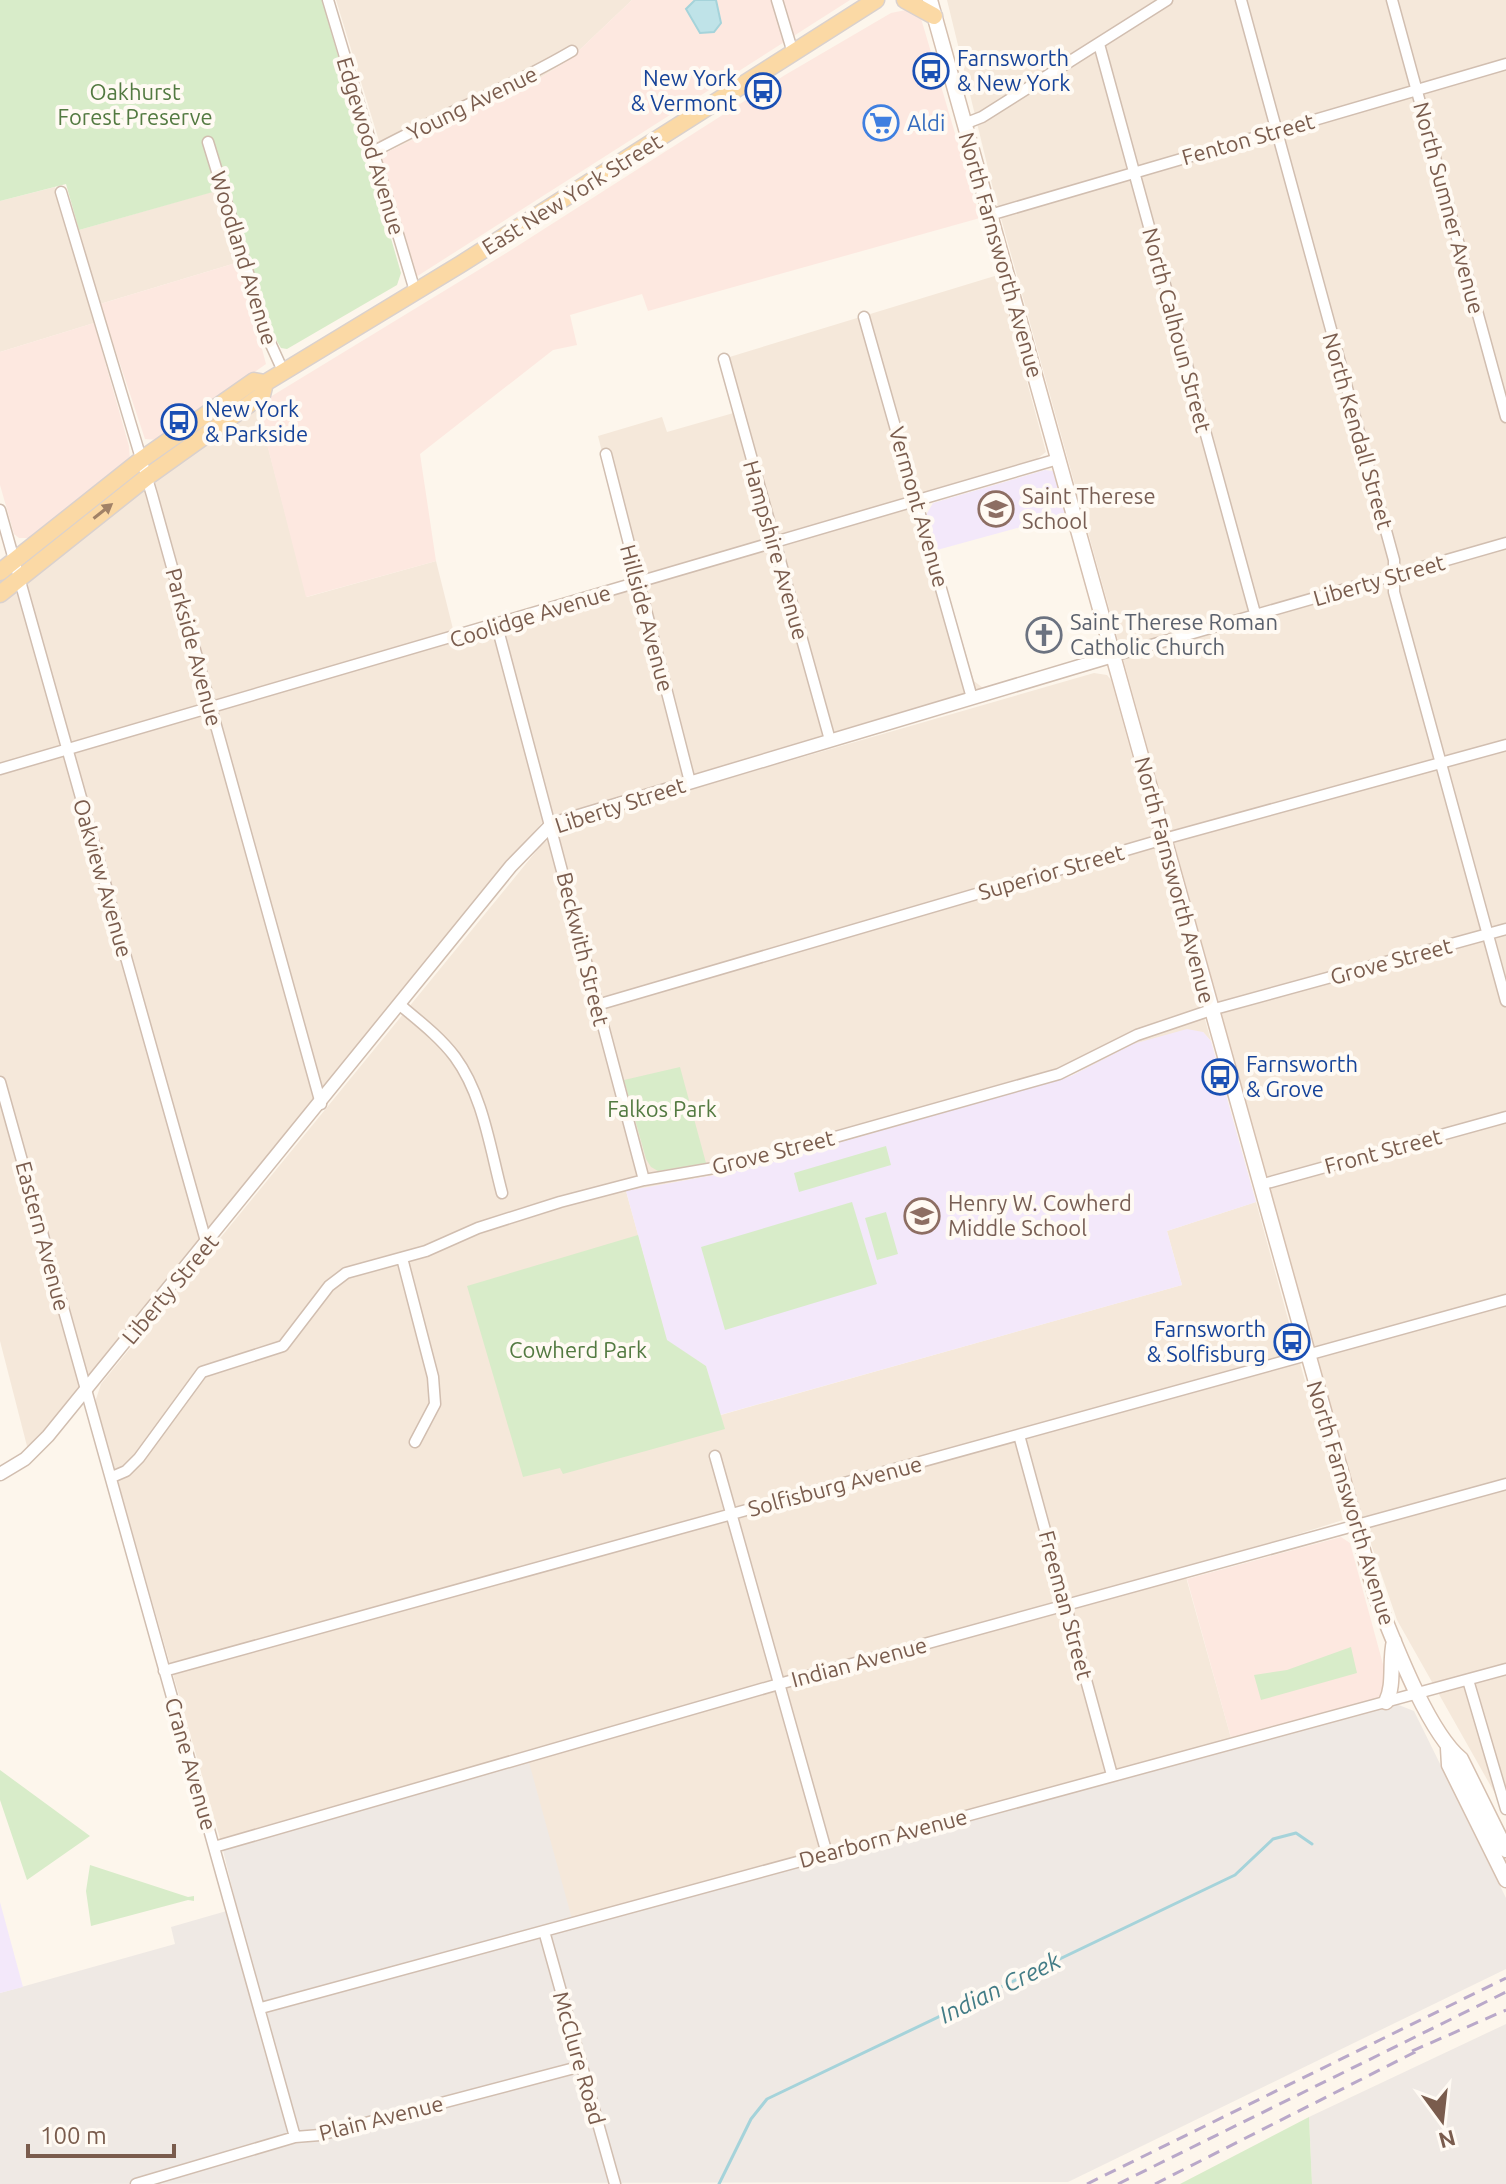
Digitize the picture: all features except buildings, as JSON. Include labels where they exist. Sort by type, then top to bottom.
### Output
[{"type":"main road","name":"East New York Street","points":[[0,594],[147,477],[262,395],[265,383],[876,0]]},
{"type":"main road","points":[[905,0],[933,6]]},
{"type":"main road","name":"North Farnsworth Avenue","points":[[933,6],[1355,1527],[1394,1641],[1448,1748],[1461,1759],[1471,1795],[1506,1880]]},
{"type":"main road","name":"East New York Street","points":[[0,572],[141,460],[254,381],[265,383]]},
{"type":"main road","points":[[1386,1702],[1392,1691],[1388,1664],[1394,1641]]},
{"type":"main road","name":"North Farnsworth Avenue","points":[[1471,1795],[1506,1850]]},
{"type":"street","name":"Edgewood Avenue","points":[[328,0],[371,153],[415,291]]},
{"type":"street","points":[[777,0],[793,53]]},
{"type":"street","points":[[964,124],[982,117],[1167,0]]},
{"type":"street","name":"North Kendall Street","points":[[1241,0],[1394,560],[1394,592],[1506,1001]]},
{"type":"street","name":"North Sumner Avenue","points":[[1392,0],[1506,417]]},
{"type":"street","name":"North Calhoun Street","points":[[1099,44],[1256,617]]},
{"type":"street","name":"Young Avenue","points":[[371,153],[421,126],[532,75],[572,51]]},
{"type":"street","name":"Fenton Street","points":[[990,215],[1506,64]]},
{"type":"street","name":"Woodland Avenue","points":[[208,142],[268,338],[283,371]]},
{"type":"street","name":"Parkside Avenue","points":[[61,192],[147,477],[321,1104]]},
{"type":"street","name":"Vermont Avenue","points":[[864,317],[972,698]]},
{"type":"street","name":"Hampshire Avenue","points":[[724,359],[830,740]]},
{"type":"street","name":"Hillside Avenue","points":[[606,454],[690,782]]},
{"type":"street","name":"Coolidge Avenue","points":[[0,769],[497,626],[774,541],[1058,459]]},
{"type":"street","name":"Oakview Avenue","points":[[0,510],[207,1245]]},
{"type":"street","name":"Liberty Street","points":[[0,1474],[36,1448],[86,1391],[511,866],[552,824],[1113,656],[1506,543]]},
{"type":"street","name":"Beckwith Street","points":[[497,626],[644,1180]]},
{"type":"street","name":"Superior Street","points":[[597,1005],[1164,839],[1506,745]]},
{"type":"street","name":"Grove Street","points":[[112,1477],[126,1471],[139,1458],[202,1372],[283,1346],[329,1286],[346,1273],[402,1258],[478,1228],[644,1180],[743,1163],[1059,1074],[1137,1035],[1211,1010],[1506,929]]},
{"type":"street","points":[[400,1005],[433,1034],[463,1069],[478,1106],[502,1193]]},
{"type":"street","name":"Eastern Avenue","points":[[0,1082],[86,1391]]},
{"type":"street","name":"Front Street","points":[[1260,1185],[1506,1117]]},
{"type":"street","points":[[402,1258],[433,1377],[435,1404],[415,1442]]},
{"type":"street","name":"Solfisburg Avenue","points":[[164,1671],[1506,1300]]},
{"type":"street","name":"Crane Avenue","points":[[86,1391],[295,2137]]},
{"type":"street","name":"Freeman Street","points":[[1019,1435],[1112,1775]]},
{"type":"street","points":[[715,1456],[827,1854]]},
{"type":"street","name":"Indian Avenue","points":[[214,1847],[779,1684],[1506,1484]]},
{"type":"street","name":"Dearborn Avenue","points":[[261,2008],[1506,1669]]},
{"type":"street","points":[[1468,1680],[1506,1809]]},
{"type":"street","name":"McClure Road","points":[[544,1931],[615,2184]]},
{"type":"street","name":"Plain Avenue","points":[[136,2184],[295,2137],[320,2135],[582,2066]]},
{"type":"shaded area","points":[[336,0],[632,0],[570,59],[532,83],[383,154]]},
{"type":"shaded area","points":[[632,0],[850,0],[416,277],[382,164],[383,154],[532,83],[570,59]]},
{"type":"shaded area","points":[[947,0],[1506,0],[1506,1813],[1397,1620],[1357,1503],[994,193]]},
{"type":"shaded area","points":[[911,9],[920,15],[980,218],[648,311],[642,294],[570,315],[577,345],[553,350],[420,454],[436,561],[306,597],[257,405],[508,252],[785,75],[891,13]]},
{"type":"shaded area","points":[[55,187],[94,323],[0,352],[0,201]]},
{"type":"shaded area","points":[[218,190],[239,262],[100,304],[79,230]]},
{"type":"shaded area","points":[[239,262],[266,364],[158,440],[145,439],[100,304]]},
{"type":"shaded area","points":[[998,275],[1046,452],[1034,461],[919,494],[974,681],[983,688],[545,819],[100,1367],[28,1450],[0,1341],[0,600],[105,515],[257,405],[307,597],[436,561],[454,633],[635,583],[598,436],[662,417],[667,432],[737,412],[723,359]]},
{"type":"shaded area","points":[[94,323],[130,459],[34,538],[19,538],[14,534],[0,485],[0,352]]},
{"type":"shaded area","name":"Saint Therese School","points":[[1045,470],[1053,471],[1065,515],[937,550],[926,515],[933,503]]},
{"type":"shaded area","points":[[1094,673],[1107,675],[1111,680],[1211,1041],[1203,1032],[1098,1063],[1071,1075],[748,1169],[626,1191],[667,1340],[721,1415],[1182,1285],[1167,1231],[1256,1202],[1343,1520],[1184,1570],[1231,1738],[572,1919],[221,1842],[95,1402],[101,1384],[542,844],[570,825],[595,817]]},
{"type":"shaded area","name":"Henry W. Cowherd Middle School","points":[[1187,1029],[1203,1032],[1211,1041],[1256,1202],[1167,1231],[1182,1285],[720,1415],[706,1366],[667,1341],[626,1191],[748,1169],[1071,1076],[1133,1044]]},
{"type":"shaded area","points":[[1341,1537],[1350,1543],[1387,1679],[1385,1692],[1379,1698],[1231,1738],[1187,1579]]},
{"type":"shaded area","points":[[1396,1704],[1414,1711],[1506,1898],[1506,1969],[1068,2182],[0,2184],[0,1993],[175,1944],[171,1927],[237,1908],[221,1842],[527,1755],[572,1919],[1147,1761],[1206,1757]]},
{"type":"shaded area","points":[[0,1902],[23,1987],[0,1993]]},
{"type":"shaded area","points":[[1506,2024],[1506,2184],[1312,2184],[1309,2117]]},
{"type":"green space","name":"Oakhurst Forest Preserve","points":[[0,0],[322,0],[401,273],[397,285],[287,349],[281,348],[275,338],[227,188],[79,230],[66,184],[0,201]]},
{"type":"green space","name":"Falkos Park","points":[[680,1067],[706,1163],[658,1171],[646,1159],[624,1080]]},
{"type":"green space","points":[[886,1146],[891,1165],[799,1192],[794,1173]]},
{"type":"green space","points":[[852,1202],[877,1284],[725,1330],[701,1247]]},
{"type":"green space","points":[[886,1212],[898,1254],[877,1260],[865,1218]]},
{"type":"green space","name":"Cowherd Park","points":[[638,1235],[667,1340],[706,1366],[725,1429],[563,1474],[560,1468],[523,1477],[467,1286]]},
{"type":"green space","points":[[1351,1647],[1357,1673],[1261,1700],[1254,1675],[1287,1670]]},
{"type":"green space","points":[[0,1770],[90,1836],[27,1880],[0,1800]]},
{"type":"green space","points":[[90,1865],[188,1897],[194,1896],[194,1901],[91,1926],[86,1891]]},
{"type":"green space","points":[[1309,2117],[1312,2184],[1180,2184]]},
{"type":"water","points":[[695,0],[716,0],[721,23],[714,32],[700,33],[686,9]]},
{"type":"waterway","name":"Indian Creek","points":[[719,2184],[751,2119],[767,2099],[1235,1875],[1273,1839],[1296,1833],[1312,1844]]},
{"type":"railway","points":[[1087,2184],[1506,1978]]},
{"type":"railway","points":[[1118,2184],[1506,1992]]},
{"type":"railway","points":[[1412,2051],[1506,2010]]},
{"type":"railway","points":[[1155,2184],[1421,2049]]},
{"type":"place","name":"Farnsworth & New York","points":[[931,71]]},
{"type":"place","name":"New York & Vermont","points":[[763,91]]},
{"type":"place","name":"Aldi","points":[[881,123]]},
{"type":"place","name":"New York & Parkside","points":[[179,422]]},
{"type":"place","name":"Saint Therese School","points":[[996,509]]},
{"type":"place","name":"Saint Therese Roman Catholic Church","points":[[1044,635]]},
{"type":"place","name":"Farnsworth & Grove","points":[[1220,1077]]},
{"type":"place","name":"Henry W. Cowherd Middle School","points":[[922,1216]]},
{"type":"place","name":"Farnsworth & Solfisburg","points":[[1292,1342]]}]
